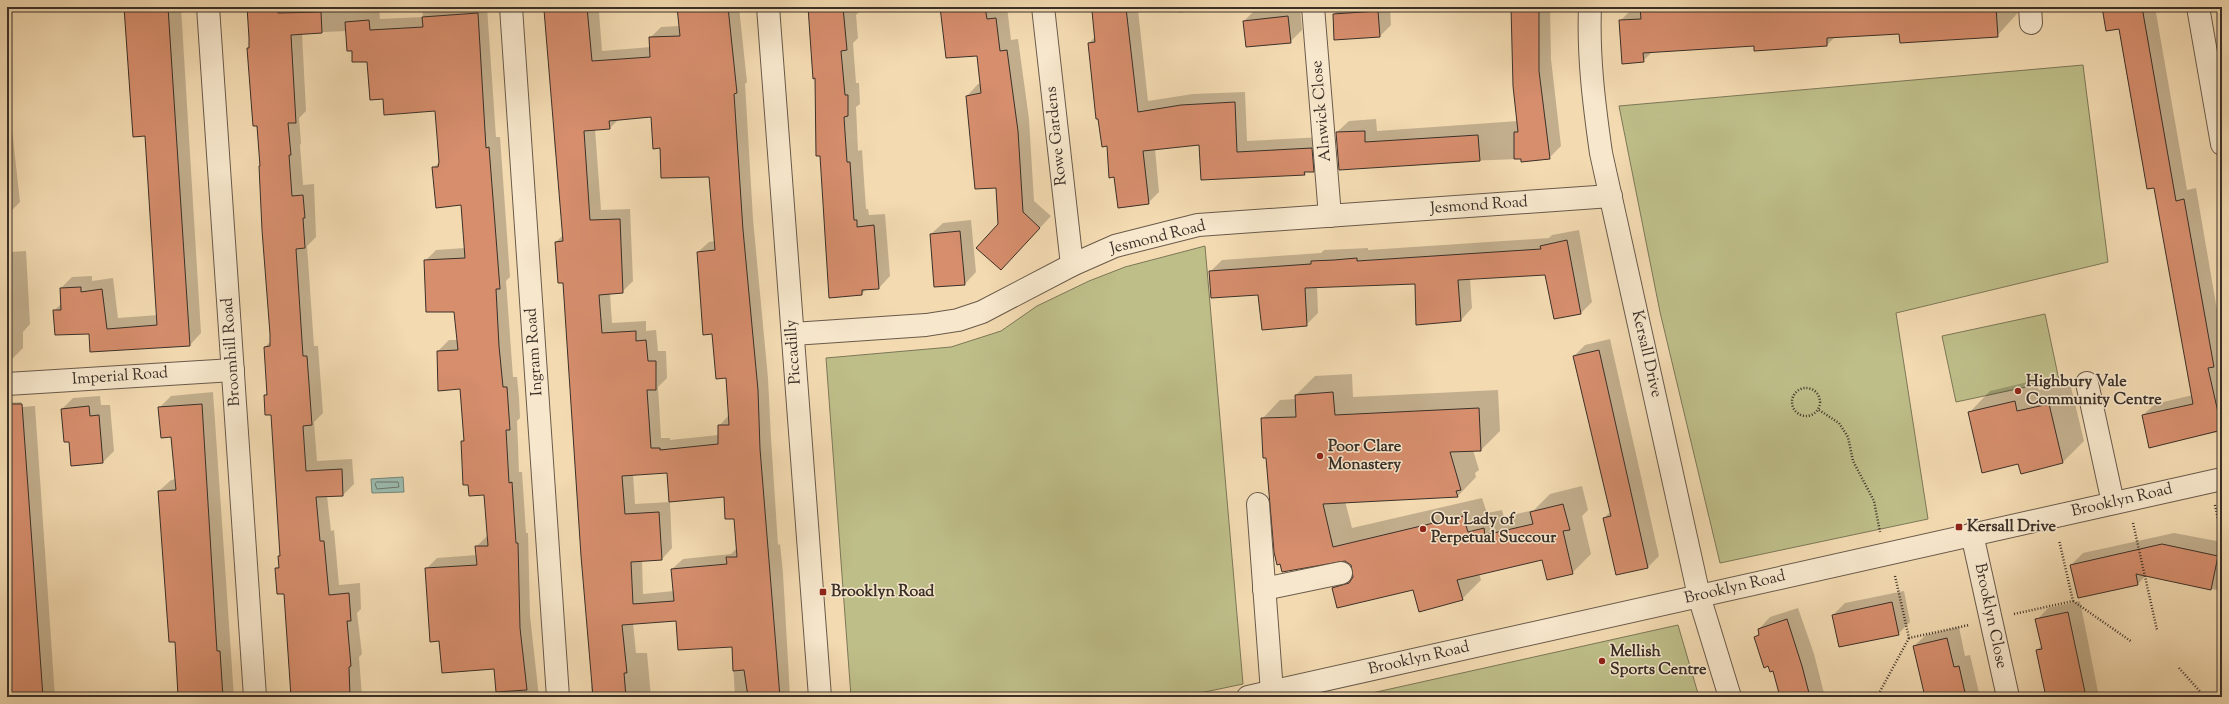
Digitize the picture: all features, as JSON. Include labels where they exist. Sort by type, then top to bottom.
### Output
[{"type":"street","name":"Broomhill Road","points":[[208,7],[255,697]]},
{"type":"street","name":"Ingram Road","points":[[511,7],[558,697]]},
{"type":"street","name":"Piccadilly","points":[[768,7],[820,697]]},
{"type":"street","name":"Rowe Gardens","points":[[1043,7],[1072,265]]},
{"type":"street","name":"Alnwick Close","points":[[1313,7],[1330,216]]},
{"type":"street","name":"Kersall Drive","points":[[1590,7],[1589,38],[1593,97],[1601,153],[1699,596],[1730,697]]},
{"type":"street","points":[[2198,7],[2222,144]]},
{"type":"street","name":"Jesmond Road","points":[[793,334],[926,325],[958,320],[982,312],[1072,265],[1115,246],[1198,225],[1611,196]]},
{"type":"street","name":"Imperial Road","points":[[7,384],[233,370]]},
{"type":"street","points":[[2087,383],[2121,501]]},
{"type":"street","name":"Brooklyn Road","points":[[1248,697],[2216,480]]},
{"type":"street","points":[[1258,504],[1272,692]]},
{"type":"street","name":"Brooklyn Close","points":[[1972,534],[2008,697]]},
{"type":"street","points":[[1264,589],[1341,573]]},
{"type":"path","points":[[1807,388],[1814,390],[1819,396],[1821,403],[1818,410],[1813,415],[1806,417],[1798,415],[1792,402],[1794,394],[1807,388]]},
{"type":"path","points":[[1818,410],[1839,423],[1848,437],[1853,461],[1874,502],[1881,536],[1890,553],[1909,638],[1877,697]]},
{"type":"path","points":[[2216,480],[2222,538]]},
{"type":"path","points":[[2121,501],[2157,630]]},
{"type":"path","points":[[2054,516],[2073,601],[2132,642]]},
{"type":"path","points":[[1909,638],[2073,601]]},
{"type":"path","points":[[2179,668],[2205,697]]},
{"type":"green space","points":[[2083,65],[2108,262],[1896,313],[1928,519],[1720,563],[1660,312],[1619,106]]},
{"type":"green space","points":[[1205,246],[1243,684],[1181,697],[851,697],[826,358],[951,347],[1001,331],[1037,306],[1089,281],[1125,267]]},
{"type":"green space","points":[[2045,314],[2059,380],[1956,402],[1942,336]]},
{"type":"green space","name":"Mellish Sports Centre","points":[[1678,625],[1699,697],[1354,697]]},
{"type":"water","points":[[403,477],[404,492],[372,493],[371,479]]},
{"type":"building","points":[[124,7],[168,7],[190,346],[90,352],[89,334],[55,335],[53,310],[61,310],[60,288],[81,287],[81,292],[102,289],[107,329],[157,325],[145,136],[133,137]]},
{"type":"building","points":[[247,7],[277,7],[278,13],[321,12],[322,33],[291,35],[296,123],[288,123],[291,155],[289,155],[292,196],[303,195],[305,218],[303,218],[305,248],[296,249],[303,356],[307,356],[312,425],[303,426],[306,471],[342,469],[343,496],[316,497],[320,541],[324,541],[329,595],[349,593],[351,621],[347,621],[351,666],[349,667],[350,697],[291,697],[284,594],[277,594],[275,568],[279,568],[278,556],[280,556],[271,415],[265,415],[264,395],[267,395],[264,347],[270,346],[270,334],[262,230],[257,126],[253,126],[247,48],[249,48],[249,38]]},
{"type":"building","points":[[587,7],[592,61],[650,57],[649,37],[680,36],[677,7],[728,7],[737,93],[734,94],[743,230],[758,390],[760,449],[780,697],[748,697],[744,670],[733,671],[732,647],[678,650],[676,621],[622,625],[627,673],[624,673],[626,697],[593,697],[581,556],[563,283],[558,283],[555,242],[563,241],[544,10]],"holes":[[[651,117],[653,149],[660,148],[661,178],[709,177],[715,250],[697,252],[703,335],[712,334],[716,379],[726,378],[729,425],[718,425],[718,444],[660,450],[660,448],[651,448],[647,390],[656,390],[656,361],[648,361],[646,340],[636,341],[636,331],[602,333],[599,295],[623,293],[620,219],[590,220],[584,131],[610,129],[609,121]],[[667,473],[669,502],[724,497],[725,519],[734,519],[737,557],[726,557],[727,564],[671,569],[674,601],[633,604],[631,562],[662,560],[659,512],[625,514],[622,476]]]},
{"type":"building","points":[[808,7],[843,7],[847,50],[841,51],[845,95],[848,95],[848,116],[844,117],[847,162],[850,162],[854,220],[857,220],[857,227],[874,225],[879,289],[862,290],[862,295],[829,298],[820,156],[816,156],[815,78],[813,79]]},
{"type":"building","points":[[940,7],[985,7],[987,19],[996,18],[1000,51],[1007,50],[1018,131],[1023,212],[1040,228],[1001,270],[976,248],[998,224],[996,188],[975,189],[966,96],[981,93],[977,56],[946,58]]},
{"type":"building","points":[[1511,7],[1539,7],[1539,71],[1550,159],[1521,162],[1521,159],[1514,159],[1514,132],[1518,132],[1513,86]]},
{"type":"building","points":[[1640,7],[1996,7],[1998,37],[1900,43],[1899,34],[1827,38],[1827,46],[1754,51],[1754,46],[1643,53],[1644,62],[1622,64],[1619,20],[1641,19]]},
{"type":"building","points":[[2102,7],[2142,7],[2176,201],[2184,199],[2214,367],[2208,368],[2222,430],[2149,448],[2142,415],[2193,404],[2154,188],[2147,189],[2119,29],[2106,31]]},
{"type":"building","points":[[1126,8],[1138,112],[1181,105],[1235,102],[1237,152],[1312,148],[1314,172],[1304,172],[1305,175],[1201,180],[1199,145],[1143,151],[1149,204],[1118,208],[1114,177],[1109,178],[1107,146],[1102,147],[1098,119],[1096,119],[1088,43],[1095,42],[1092,11]]},
{"type":"building","points":[[1378,11],[1380,37],[1334,40],[1333,14]]},
{"type":"building","points":[[478,13],[486,148],[489,147],[500,289],[496,289],[499,346],[503,387],[507,387],[510,430],[506,430],[509,483],[512,482],[516,543],[518,543],[520,628],[527,690],[496,692],[494,669],[442,673],[439,641],[430,642],[425,568],[477,565],[475,546],[488,546],[484,495],[469,496],[468,485],[463,485],[461,441],[464,441],[460,389],[438,391],[437,351],[458,350],[454,312],[426,312],[424,260],[465,258],[461,205],[436,208],[432,167],[438,167],[439,162],[435,111],[384,115],[383,99],[370,100],[367,62],[352,62],[352,51],[347,51],[345,22],[369,20],[370,30],[423,27],[422,17]]},
{"type":"building","points":[[1288,16],[1291,43],[1246,47],[1243,21]]},
{"type":"building","points":[[1365,131],[1365,142],[1478,135],[1480,161],[1339,170],[1336,132]]},
{"type":"building","points":[[960,231],[965,285],[934,287],[930,234]]},
{"type":"building","points":[[1567,240],[1581,314],[1554,319],[1545,275],[1458,280],[1461,321],[1416,325],[1415,284],[1305,288],[1307,326],[1262,330],[1258,295],[1211,298],[1209,271],[1311,264],[1311,261],[1357,258],[1357,261],[1541,249],[1540,246]]},
{"type":"building","points":[[1599,350],[1648,568],[1616,575],[1603,518],[1611,516],[1573,356]]},
{"type":"building","points":[[1333,392],[1335,415],[1479,408],[1481,451],[1450,452],[1461,490],[1456,491],[1458,497],[1323,504],[1333,547],[1463,516],[1468,532],[1484,528],[1485,535],[1533,524],[1530,512],[1563,504],[1570,530],[1563,531],[1573,574],[1547,580],[1542,560],[1457,580],[1463,600],[1419,612],[1413,590],[1337,608],[1332,588],[1349,583],[1353,577],[1351,565],[1345,561],[1282,572],[1280,564],[1277,565],[1274,552],[1266,458],[1263,458],[1261,418],[1296,417],[1295,395]]},
{"type":"building","points":[[2015,401],[2017,411],[2049,404],[2063,463],[2021,474],[2018,464],[1982,473],[1968,412]]},
{"type":"building","points":[[7,404],[22,404],[43,697],[7,697]]},
{"type":"building","points":[[202,404],[217,651],[220,651],[223,697],[178,696],[175,642],[169,642],[158,491],[176,490],[171,437],[161,438],[158,407]]},
{"type":"building","points":[[89,406],[90,416],[99,415],[103,463],[71,466],[69,442],[64,442],[61,409]]},
{"type":"building","points":[[2162,544],[2218,556],[2211,590],[2136,574],[2138,585],[2078,598],[2070,565]]},
{"type":"building","points":[[1892,602],[1899,635],[1839,647],[1832,615]]},
{"type":"building","points":[[2068,612],[2086,697],[2046,697],[2036,650],[2042,649],[2035,619]]},
{"type":"building","points":[[1787,619],[1810,697],[1780,697],[1773,671],[1770,672],[1768,666],[1764,668],[1754,637],[1759,635],[1758,629]]},
{"type":"building","points":[[1947,638],[1954,667],[1959,666],[1966,697],[1925,697],[1913,646]]},
{"type":"place","name":"Highbury Vale Community Centre","points":[[2018,391]]},
{"type":"place","name":"Poor Clare Monastery","points":[[1320,456]]},
{"type":"place","name":"Kersall Drive","points":[[1959,527]]},
{"type":"place","name":"Our Lady of Perpetual Succour","points":[[1423,529]]},
{"type":"place","name":"Brooklyn Road","points":[[823,592]]},
{"type":"place","name":"Mellish Sports Centre","points":[[1602,661]]}]
